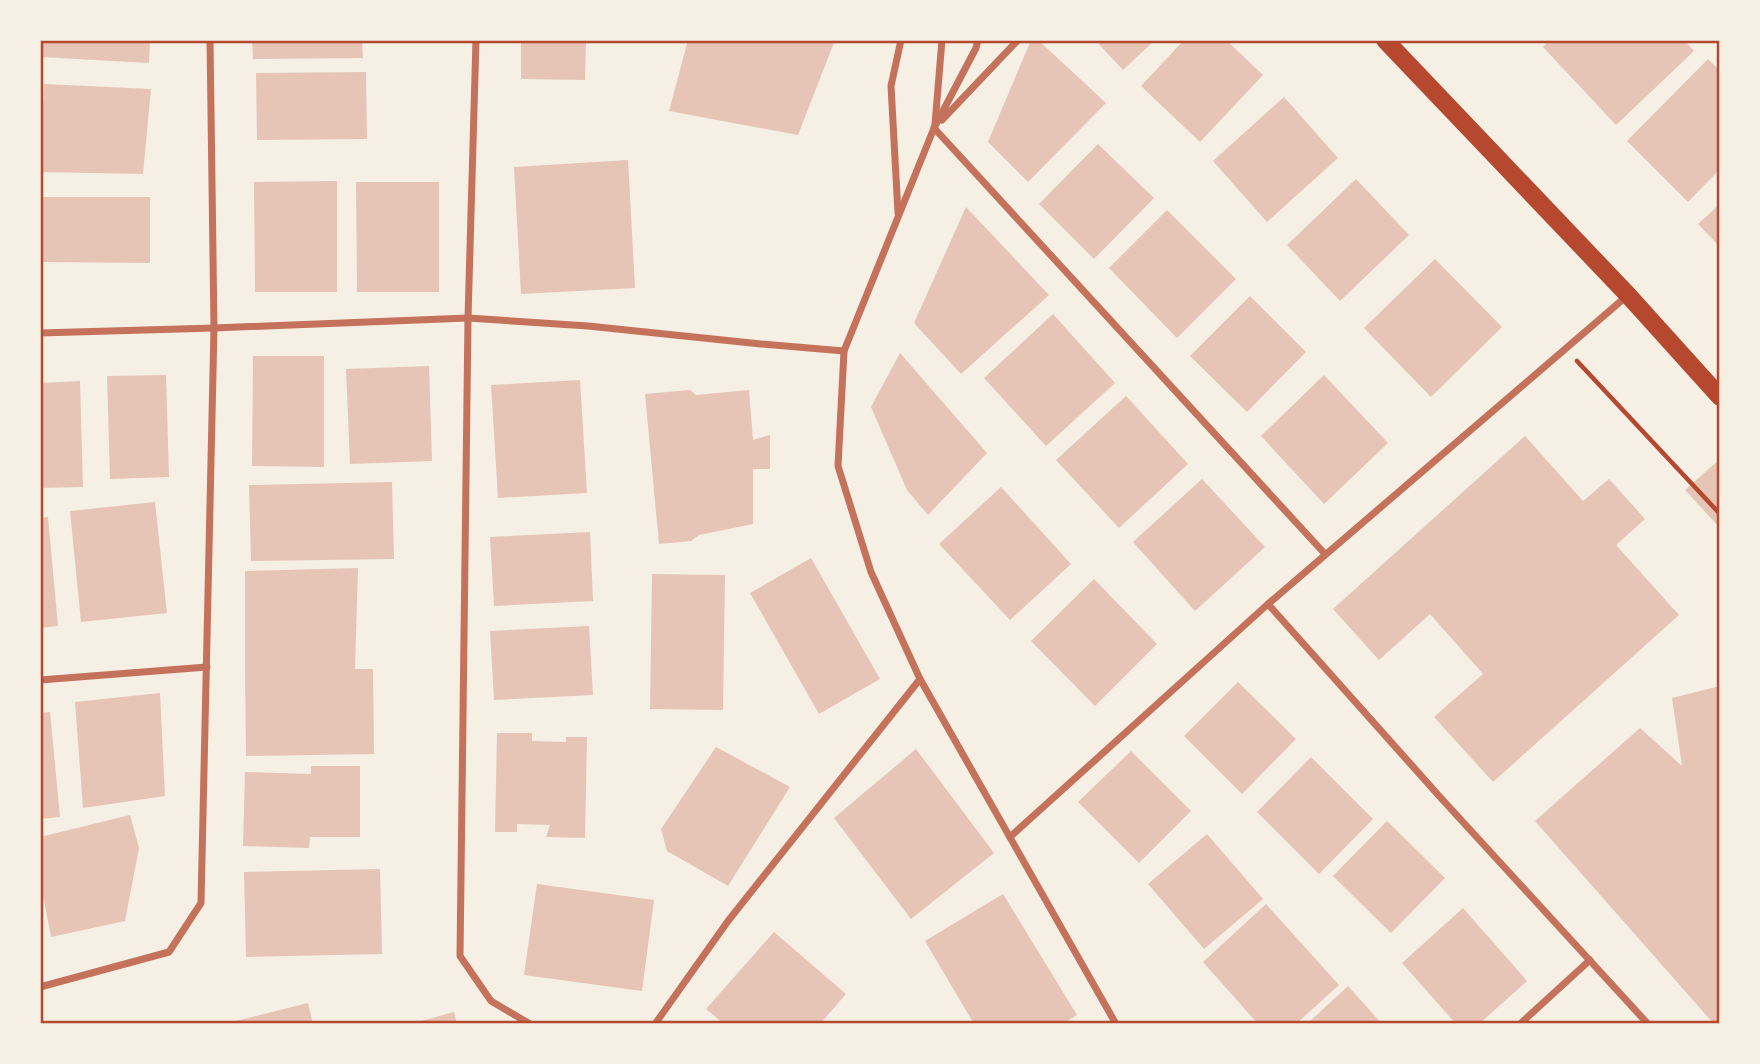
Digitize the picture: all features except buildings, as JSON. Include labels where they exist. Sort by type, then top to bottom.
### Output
[{"type":"main road","points":[[1385,40],[1628,295],[1720,397]]},
{"type":"street","points":[[40,987],[169,952],[201,903],[214,328],[210,40]]},
{"type":"street","points":[[476,40],[468,318],[460,956],[491,1000],[530,1024]]},
{"type":"street","points":[[898,216],[891,86],[901,40]]},
{"type":"street","points":[[942,40],[934,128],[1325,554]]},
{"type":"street","points":[[934,128],[1018,40]]},
{"type":"street","points":[[977,44],[934,128],[844,351],[838,466],[871,572],[920,679],[1116,1024]]},
{"type":"street","points":[[1010,837],[1325,554],[1628,295]]},
{"type":"street","points":[[40,332],[468,318],[588,326],[844,351]]},
{"type":"street","points":[[1268,604],[1648,1024]]},
{"type":"street","points":[[40,680],[207,667]]},
{"type":"street","points":[[655,1024],[728,921],[920,679]]},
{"type":"street","points":[[1520,1024],[1590,960]]},
{"type":"path","points":[[1566,348],[1720,514]]}]
